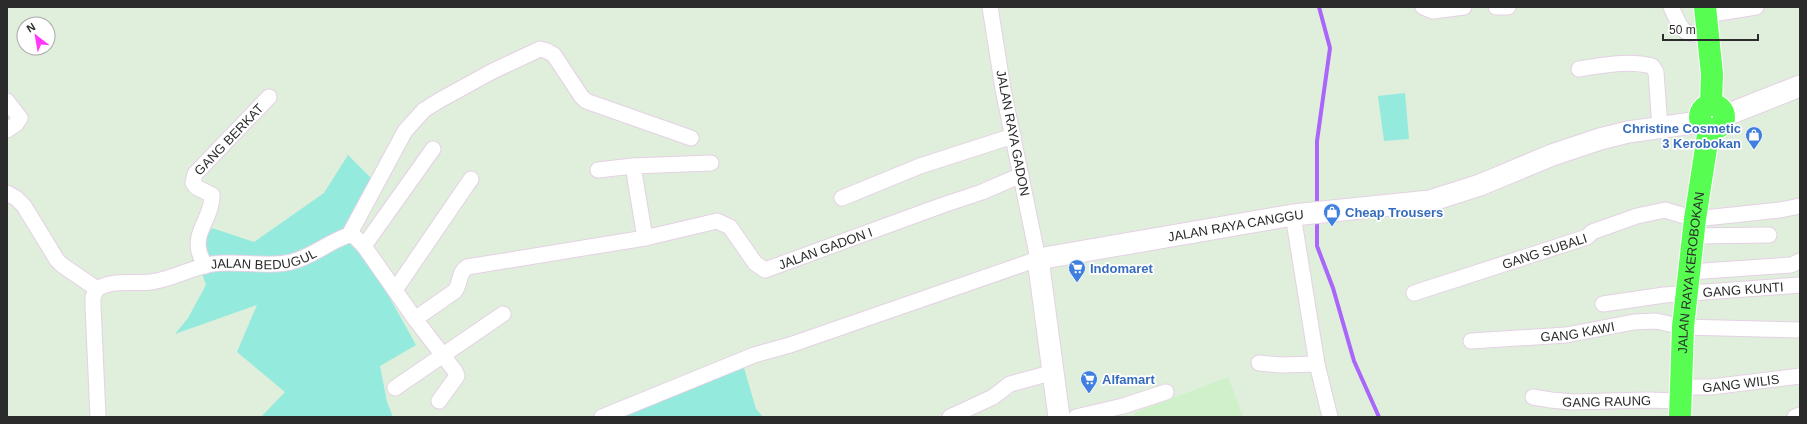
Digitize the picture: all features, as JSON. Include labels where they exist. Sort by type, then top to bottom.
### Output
[{"type":"main road","name":"JALAN RAYA KEROBOKAN","points":[[1680,402],[1686,294],[1694,228],[1711,118],[1712,74],[1706,19]]},
{"type":"main road","name":"JALAN RAYA CANGGU","points":[[1038,259],[1293,215],[1430,201],[1480,185],[1552,155],[1600,139],[1711,118],[1800,86]]},
{"type":"main road","points":[[1038,259],[1059,417]]},
{"type":"street","name":"JALAN RAYA GADON","points":[[990,7],[1003,89],[1038,259]]},
{"type":"street","points":[[1423,7],[1432,11],[1464,7]]},
{"type":"street","points":[[1671,7],[1682,30],[1693,35],[1706,19],[1756,7]]},
{"type":"street","points":[[440,401],[457,376],[455,371],[415,319],[364,246],[355,237],[349,235],[405,131],[414,119],[424,110],[446,96],[493,71],[540,49],[554,55],[581,96],[586,101],[691,138]]},
{"type":"street","points":[[1579,69],[1602,65],[1635,64],[1652,66],[1656,72],[1660,127]]},
{"type":"street","name":"GANG BERKAT","points":[[205,266],[199,251],[198,237],[212,202],[212,195],[196,187],[193,183],[195,174],[269,96]]},
{"type":"street","points":[[7,101],[20,118],[16,124],[7,130]]},
{"type":"street","points":[[842,198],[920,166],[1013,136]]},
{"type":"street","points":[[364,246],[433,149]]},
{"type":"street","points":[[598,170],[633,166],[711,163]]},
{"type":"street","points":[[415,319],[455,292],[459,286],[461,274],[467,267],[645,238],[633,166]]},
{"type":"street","name":"JALAN GADON I","points":[[645,238],[712,222],[721,222],[733,231],[755,264],[765,270],[936,207],[982,192],[1021,175]]},
{"type":"street","points":[[395,290],[470,179]]},
{"type":"street","points":[[7,193],[16,198],[24,206],[62,265],[97,289],[93,297],[93,306],[98,417]]},
{"type":"street","points":[[1694,228],[1800,206]]},
{"type":"street","name":"GANG SUBALI","points":[[1414,293],[1587,237],[1592,232],[1637,216],[1665,210],[1694,228]]},
{"type":"street","points":[[1293,215],[1317,364],[1330,417]]},
{"type":"street","points":[[1694,228],[1769,235]]},
{"type":"street","name":"JALAN BEDUGUL","points":[[97,289],[112,284],[150,282],[166,279],[205,266],[231,262],[290,262],[305,258],[349,235]]},
{"type":"street","points":[[602,417],[754,355],[790,346],[1038,259]]},
{"type":"street","points":[[1689,272],[1791,265],[1800,261]]},
{"type":"street","name":"GANG KUNTI","points":[[1603,304],[1648,297],[1769,286],[1800,285]]},
{"type":"street","points":[[396,388],[442,354],[503,314]]},
{"type":"street","name":"GANG KAWI","points":[[1471,341],[1561,335],[1634,322],[1656,321],[1683,327],[1800,330]]},
{"type":"street","points":[[1259,362],[1280,365],[1317,364]]},
{"type":"street","points":[[950,417],[993,397],[1010,384],[1054,372]]},
{"type":"street","name":"GANG WILIS","points":[[1680,402],[1711,387],[1800,376]]},
{"type":"street","points":[[1076,417],[1123,406],[1166,392]]},
{"type":"street","name":"GANG RAUNG","points":[[1533,397],[1568,402],[1648,400],[1680,402]]},
{"type":"street","points":[[1795,417],[1800,415]]},
{"type":"shaded area","points":[[1405,93],[1409,139],[1384,141],[1378,96]]},
{"type":"shaded area","points":[[348,155],[378,185],[352,230],[416,345],[380,366],[387,402],[393,417],[261,417],[285,392],[237,352],[257,305],[175,334],[188,318],[206,285],[201,270],[185,273],[212,228],[254,242],[324,193]]},
{"type":"shaded area","points":[[744,368],[756,409],[763,417],[592,417]]},
{"type":"shaded area","points":[[1228,377],[1243,417],[1135,417],[1134,413]]},
{"type":"waterway","points":[[1317,206],[1317,141],[1330,48],[1319,7]]},
{"type":"waterway","points":[[1317,219],[1317,246],[1333,288],[1354,361],[1379,417]]},
{"type":"place","name":"Christine Cosmetic 3 Kerobokan","points":[[1754,150]]},
{"type":"place","name":"Cheap Trousers","points":[[1332,227]]},
{"type":"place","name":"Indomaret","points":[[1077,283]]},
{"type":"place","name":"Alfamart","points":[[1089,394]]}]
